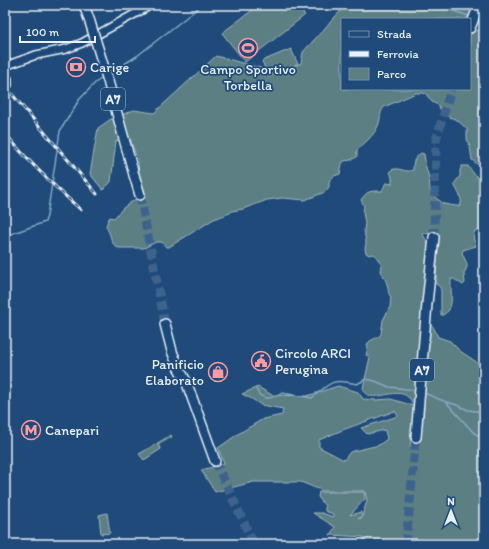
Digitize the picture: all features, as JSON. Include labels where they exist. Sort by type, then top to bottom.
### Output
[{"type":"highway","name":"A7","points":[[84,5],[108,81],[140,195]]},
{"type":"highway","points":[[471,25],[479,5]]},
{"type":"highway","name":"A7","points":[[416,437],[434,237]]},
{"type":"highway","points":[[165,324],[172,351],[178,367],[186,381],[215,461]]},
{"type":"street","points":[[5,66],[36,55],[73,47],[151,5]]},
{"type":"street","points":[[5,76],[8,79],[8,85]]},
{"type":"green space","name":"Campo Sportivo Torbella","points":[[259,5],[296,5],[305,15],[245,62],[222,33]]},
{"type":"green space","points":[[346,5],[470,5],[472,14],[470,18],[341,18],[341,90],[471,90],[471,27],[484,33],[484,167],[472,160],[467,139],[467,129],[457,120],[445,115],[438,105],[432,102],[426,94],[416,93],[384,107],[381,112],[379,124],[374,132],[357,150],[357,157],[344,161],[340,174],[334,176],[329,181],[329,187],[325,192],[305,200],[282,198],[267,200],[243,209],[232,211],[214,219],[169,247],[166,247],[162,242],[156,242],[144,248],[116,247],[112,242],[106,226],[108,220],[110,217],[114,218],[123,208],[143,195],[143,189],[139,174],[138,161],[129,136],[116,141],[111,182],[103,190],[90,174],[98,128],[111,119],[134,110],[154,113],[216,56],[261,68],[266,78],[301,63],[303,52]]},
{"type":"green space","points":[[291,49],[298,64],[268,76],[262,61]]},
{"type":"green space","points":[[421,153],[424,154],[431,193],[444,204],[460,206],[461,198],[454,184],[460,176],[462,166],[468,166],[479,178],[484,187],[484,233],[479,230],[475,231],[473,237],[476,246],[463,250],[462,253],[467,264],[464,274],[465,283],[463,285],[454,279],[451,279],[451,304],[448,311],[443,315],[441,315],[441,291],[440,287],[436,284],[438,234],[422,233],[428,243],[421,321],[430,324],[434,328],[438,337],[450,341],[460,351],[484,367],[484,544],[364,544],[364,537],[330,535],[335,527],[313,513],[322,513],[333,517],[333,514],[325,511],[325,506],[318,497],[319,492],[364,492],[365,499],[350,515],[361,512],[362,517],[358,519],[363,517],[367,501],[365,491],[323,491],[301,482],[253,482],[215,492],[201,470],[224,464],[218,448],[263,419],[282,415],[283,409],[261,405],[242,394],[258,387],[272,395],[307,396],[338,386],[358,392],[363,399],[391,399],[414,406],[410,399],[399,393],[371,396],[366,394],[363,389],[370,357],[366,355],[368,347],[367,344],[381,334],[383,320],[390,307],[391,297],[382,273],[382,265],[375,255],[369,255],[366,253],[364,230],[365,223],[363,213],[364,206],[361,200],[370,192],[382,191],[386,183],[392,184],[390,171],[393,169],[407,171],[413,170],[415,158]],"holes":[[[415,407],[424,407],[419,449],[410,446]],[[395,411],[398,416],[361,428],[367,434],[385,430],[387,439],[379,445],[350,452],[344,460],[319,447],[319,440]]]},
{"type":"green space","points":[[171,435],[172,437],[158,445],[161,449],[144,460],[139,454]]},
{"type":"green space","points":[[107,513],[110,533],[101,534],[99,515]]},
{"type":"waterway","points":[[110,73],[137,56],[202,5]]},
{"type":"waterway","points":[[445,5],[457,12],[471,17]]},
{"type":"waterway","points":[[478,19],[484,21]]},
{"type":"waterway","points":[[5,236],[45,222],[60,131],[79,100],[95,83],[104,77]]},
{"type":"waterway","points":[[256,388],[260,395],[266,398],[275,397],[282,393],[312,398],[332,383],[342,381],[357,384],[366,379],[389,387],[416,390]]},
{"type":"waterway","points":[[424,393],[446,402],[473,432],[484,439]]},
{"type":"waterway","points":[[447,402],[468,410],[484,412]]},
{"type":"tunnel","points":[[434,237],[436,140],[451,90]]},
{"type":"tunnel","points":[[140,195],[165,324]]},
{"type":"tunnel","points":[[406,544],[416,437]]},
{"type":"tunnel","points":[[215,461],[254,544]]},
{"type":"railway","points":[[5,86],[97,194]]},
{"type":"railway","points":[[5,133],[41,173],[81,210]]},
{"type":"place","name":"Campo Sportivo Torbella","points":[[248,48]]},
{"type":"place","name":"Carige","points":[[76,67]]},
{"type":"place","name":"Circolo ARCI Perugina","points":[[261,361]]},
{"type":"place","name":"Panificio Elaborato","points":[[218,372]]},
{"type":"place","name":"Canepari","points":[[31,430]]}]
